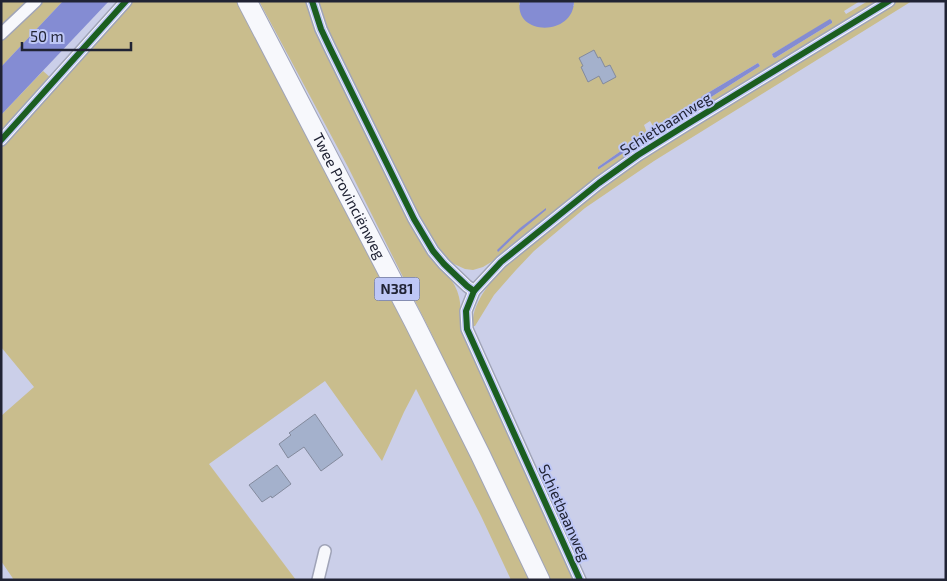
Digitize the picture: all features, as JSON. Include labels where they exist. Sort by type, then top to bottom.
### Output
[{"type":"main road","name":"Twee Provinciënweg","points":[[247,1],[414,322],[540,580]]},
{"type":"street","points":[[1,34],[36,1]]},
{"type":"street","points":[[1,140],[126,1]]},
{"type":"street","points":[[312,1],[321,29],[414,219],[433,251],[444,264],[474,291]]},
{"type":"street","name":"Schietbaanweg","points":[[580,580],[467,329],[466,311],[474,291],[501,262],[623,166],[889,1]]},
{"type":"street","points":[[318,580],[325,551]]},
{"type":"shaded area","points":[[1,1],[28,1],[1,27]]},
{"type":"shaded area","points":[[41,1],[63,1],[1,67],[1,38]]},
{"type":"shaded area","points":[[131,1],[238,1],[424,362],[532,580],[511,580],[481,516],[416,389],[382,461],[325,381],[209,464],[296,580],[14,580],[1,561],[1,416],[34,387],[1,347],[1,146]]},
{"type":"shaded area","points":[[259,1],[309,1],[431,255],[455,286],[460,302],[463,333],[577,580],[550,580],[431,333],[348,167]]},
{"type":"shaded area","points":[[317,1],[520,1],[519,5],[574,6],[574,1],[860,1],[844,11],[846,14],[868,1],[885,1],[666,134],[656,131],[650,121],[644,125],[648,135],[647,146],[592,184],[511,245],[493,261],[473,270],[465,269],[448,260],[429,235],[415,211],[334,47]],"holes":[[[830,20],[832,23],[775,58],[773,57],[772,54]],[[758,63],[760,66],[708,99],[702,100],[701,97]],[[641,137],[642,140],[599,169],[598,167]]]},
{"type":"shaded area","points":[[894,1],[912,1],[654,161],[585,208],[534,251],[494,295],[475,326],[473,326],[474,315],[482,294],[522,249],[643,156]]},
{"type":"shaded area","points":[[43,71],[51,78],[1,134],[1,115]]},
{"type":"water","points":[[63,1],[109,1],[1,115],[1,67]]},
{"type":"water","points":[[520,1],[574,1],[571,13],[565,21],[555,26],[544,28],[534,26],[525,21],[520,13]]},
{"type":"water","points":[[830,19],[832,23],[775,58],[773,57],[772,54]]},
{"type":"water","points":[[758,63],[760,66],[702,101],[701,97]]},
{"type":"water","points":[[641,137],[643,140],[598,169],[598,167]]},
{"type":"water","points":[[546,208],[498,252],[497,250],[520,228]]},
{"type":"building","points":[[594,50],[605,67],[610,65],[616,77],[603,84],[599,76],[588,82],[581,67],[583,66],[579,58]]},
{"type":"building","points":[[315,414],[343,455],[321,471],[304,447],[288,458],[279,444],[291,435],[289,433]]},
{"type":"building","points":[[277,465],[291,484],[272,498],[271,496],[262,502],[249,485]]},
{"type":"cycle path","points":[[1,140],[126,1]]},
{"type":"cycle path","points":[[312,1],[321,29],[414,219],[433,251],[444,264],[474,291]]},
{"type":"cycle path","points":[[580,580],[467,329],[466,311],[474,291],[501,262],[599,183],[638,155],[889,1]]}]
